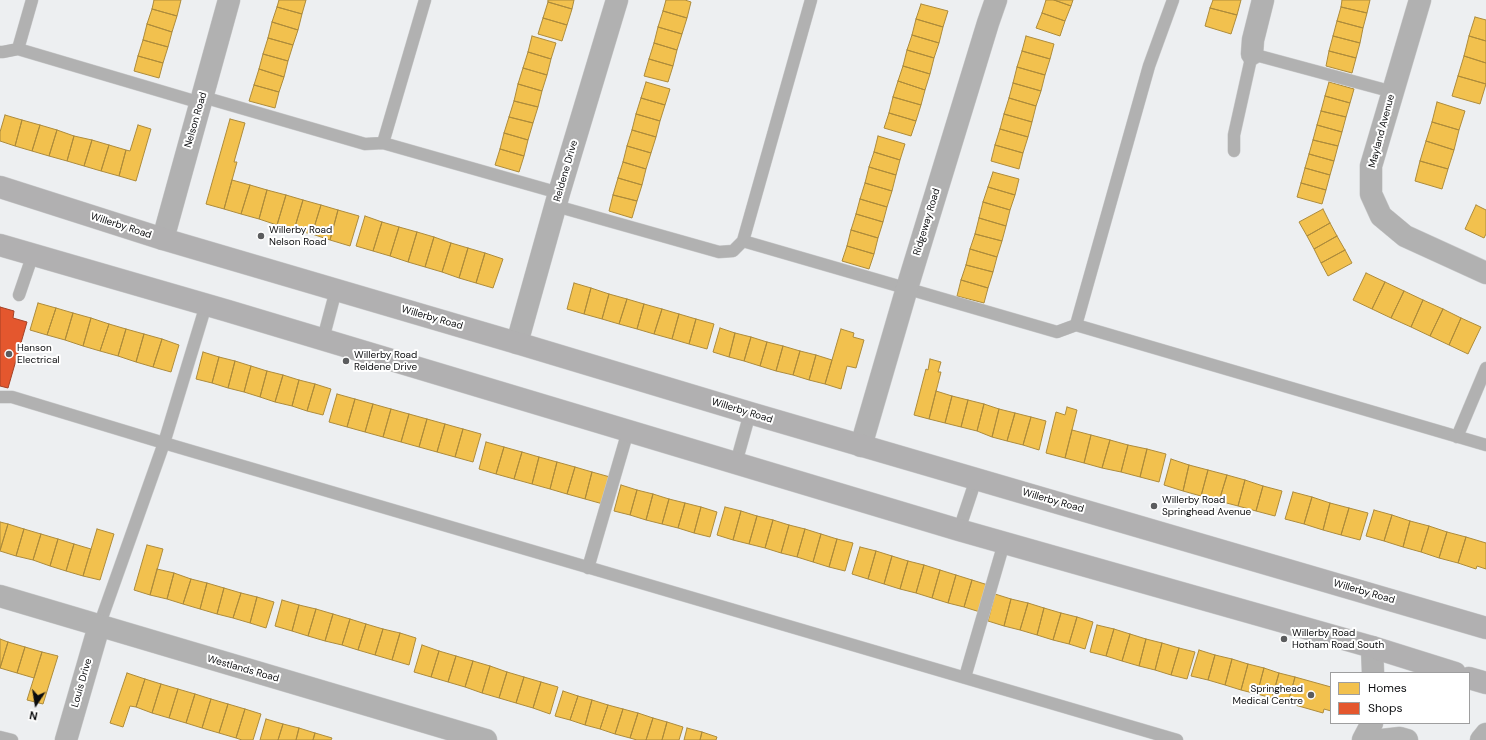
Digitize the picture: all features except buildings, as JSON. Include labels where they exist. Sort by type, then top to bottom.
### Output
[{"type":"street","name":"Nelson Road","points":[[163,239],[229,0]]},
{"type":"street","name":"Reldene Drive","points":[[517,343],[617,0]]},
{"type":"street","name":"Ridgeway Road","points":[[861,446],[907,288],[996,0]]},
{"type":"street","points":[[1252,54],[1253,40],[1263,0]]},
{"type":"street","name":"Mayland Avenue","points":[[1420,0],[1371,166],[1371,194],[1381,216],[1405,236],[1486,273]]},
{"type":"street","name":"Willerby Road","points":[[0,187],[163,239],[861,446],[1486,628]]},
{"type":"street","points":[[0,245],[206,305],[1004,544],[1372,647],[1452,672]]},
{"type":"street","name":"Westlands Road","points":[[0,596],[486,740]]},
{"type":"street","name":"Louis Drive","points":[[66,740],[98,626]]},
{"type":"street","points":[[1372,647],[1373,672]]},
{"type":"street","points":[[1470,678],[1486,683]]},
{"type":"street","points":[[1363,740],[1371,724]]},
{"type":"street","points":[[1405,724],[1422,740]]},
{"type":"street","points":[[1481,740],[1486,734]]},
{"type":"street","points":[[1382,740],[1400,738],[1407,740]]},
{"type":"lane","points":[[18,48],[32,0]]},
{"type":"lane","points":[[383,143],[424,0]]},
{"type":"lane","points":[[0,52],[18,48],[365,144],[383,143],[719,252],[733,251],[743,241],[811,0]]},
{"type":"lane","points":[[1076,325],[1149,66],[1173,0]]},
{"type":"lane","points":[[1234,151],[1234,135],[1252,54],[1393,92]]},
{"type":"lane","points":[[743,241],[1057,332],[1076,325],[1486,445]]},
{"type":"lane","points":[[19,295],[33,254]]},
{"type":"lane","points":[[323,340],[336,290]]},
{"type":"lane","points":[[98,626],[164,443],[206,305]]},
{"type":"lane","points":[[1457,437],[1486,368]]},
{"type":"lane","points":[[0,397],[12,397],[588,568],[1177,740]]},
{"type":"lane","points":[[736,463],[750,413]]},
{"type":"lane","points":[[588,568],[628,431]]},
{"type":"lane","points":[[959,530],[976,479]]},
{"type":"lane","points":[[965,677],[1004,544]]},
{"type":"lane","points":[[0,737],[12,740]]},
{"type":"place","name":"Willerby Road Nelson Road","points":[[261,236]]},
{"type":"place","name":"Hanson Electrical","points":[[9,354]]},
{"type":"place","name":"Willerby Road Reldene Drive","points":[[346,361]]},
{"type":"place","name":"Willerby Road Springhead Avenue","points":[[1154,506]]},
{"type":"place","name":"Willerby Road Hotham Road South","points":[[1284,639]]},
{"type":"place","name":"Springhead Medical Centre","points":[[1311,695]]}]
